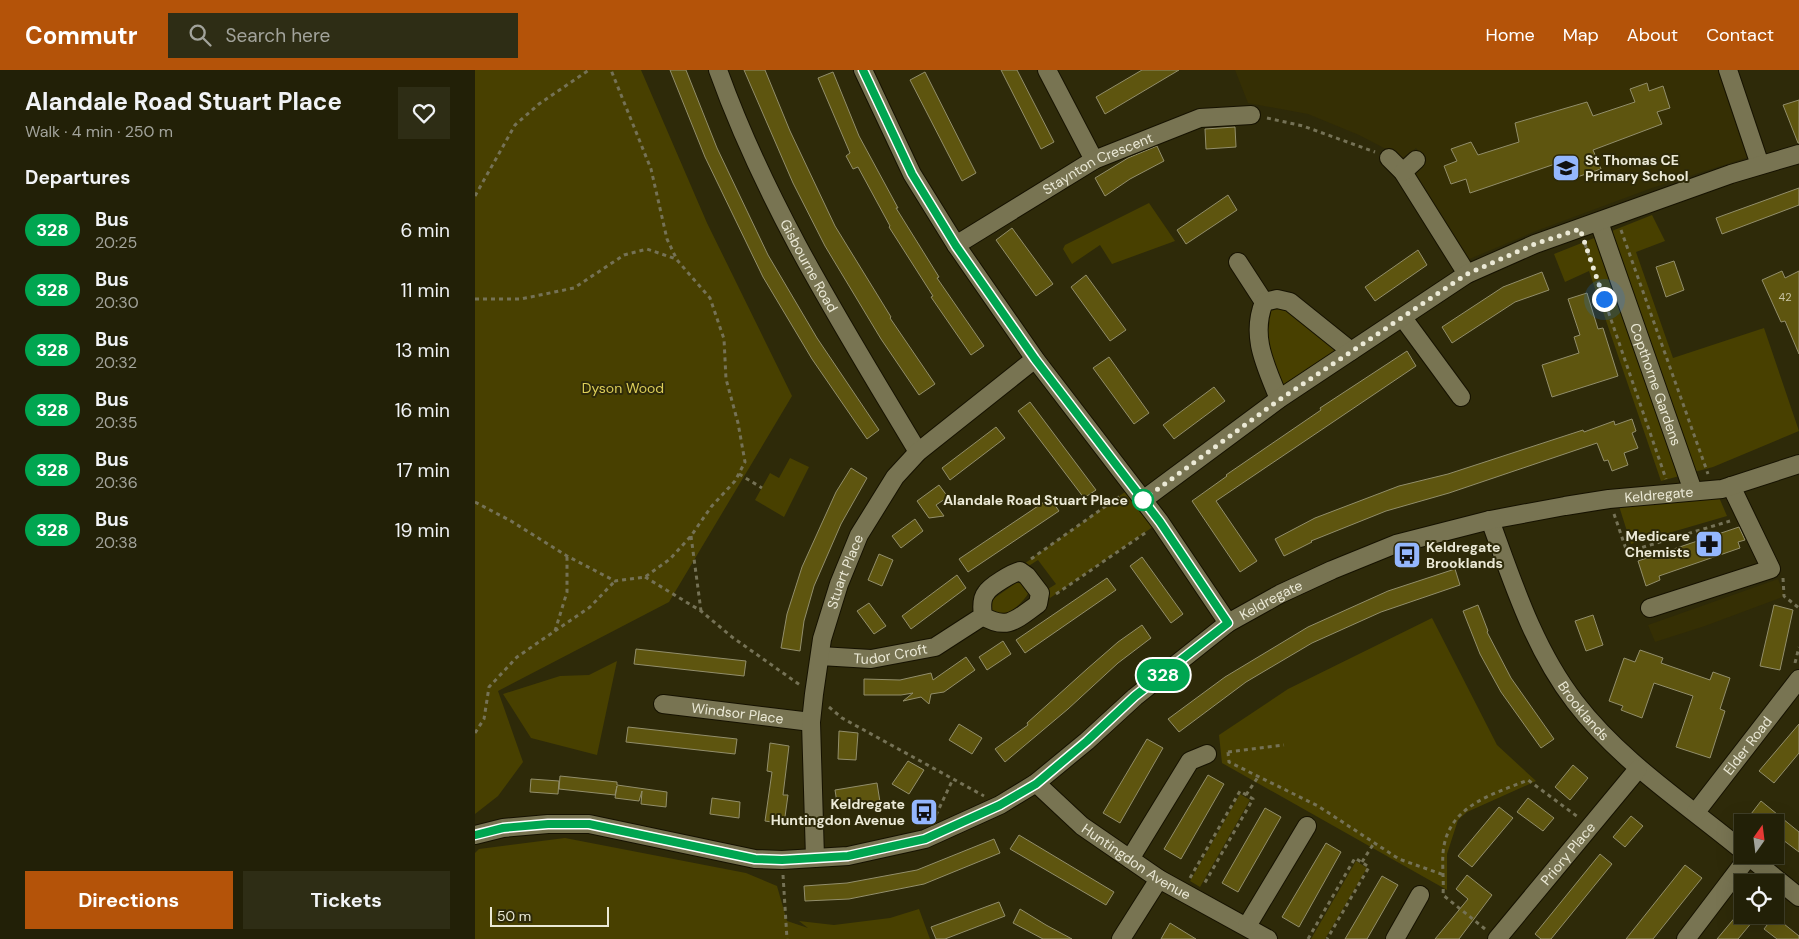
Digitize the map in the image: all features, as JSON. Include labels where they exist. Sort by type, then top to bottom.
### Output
[{"type":"street","name":"Gisbourne Road","points":[[718,70],[739,127],[793,239],[918,452]]},
{"type":"street","points":[[863,70],[912,174],[956,246],[1035,359],[1160,522],[1228,623]]},
{"type":"street","points":[[1047,70],[1094,160]]},
{"type":"street","points":[[1728,70],[1759,165]]},
{"type":"street","name":"Staynton Crescent","points":[[956,246],[1094,160],[1200,118],[1251,116]]},
{"type":"street","points":[[1137,494],[1467,274],[1535,244],[1759,165],[1799,154]]},
{"type":"street","points":[[1389,158],[1403,172],[1467,274]]},
{"type":"street","points":[[1403,172],[1416,160]]},
{"type":"street","name":"Copthorne Gardens","points":[[1599,222],[1693,491]]},
{"type":"street","points":[[1237,262],[1264,302]]},
{"type":"street","points":[[1264,302],[1277,299],[1290,302],[1351,351]]},
{"type":"street","points":[[1264,302],[1258,318],[1257,330],[1267,368],[1279,400]]},
{"type":"street","points":[[1403,318],[1461,397]]},
{"type":"street","name":"Stuart Place","points":[[815,858],[811,722],[814,694],[820,656],[839,584],[859,535],[895,476],[918,452],[1035,359]]},
{"type":"street","name":"Keldregate","points":[[475,835],[503,828],[548,824],[589,824],[755,859],[782,860],[848,856],[925,839],[1000,805],[1036,784],[1087,741],[1135,696],[1228,623],[1297,586],[1396,544],[1490,520],[1609,499],[1713,490],[1799,464]]},
{"type":"street","points":[[1650,608],[1771,570],[1731,486]]},
{"type":"street","name":"Brooklands","points":[[1490,520],[1520,603],[1556,672],[1575,702],[1638,769],[1696,812],[1734,844]]},
{"type":"street","points":[[1020,571],[1027,576],[1040,593],[1040,600],[1012,623],[995,624],[983,616],[981,606],[986,592],[1012,573],[1020,571]]},
{"type":"street","name":"Tudor Croft","points":[[820,656],[871,660],[935,647],[983,616]]},
{"type":"street","name":"Elder Road","points":[[1696,812],[1795,689]]},
{"type":"street","name":"Windsor Place","points":[[663,704],[811,722]]},
{"type":"street","points":[[1130,859],[1191,761],[1207,754]]},
{"type":"street","name":"Priory Place","points":[[1493,936],[1638,769]]},
{"type":"street","name":"Huntingdon Avenue","points":[[1036,784],[1082,826],[1159,879],[1268,939]]},
{"type":"street","points":[[1247,926],[1307,826]]},
{"type":"street","points":[[1687,939],[1739,864]]},
{"type":"street","name":"Brooklands","points":[[1758,864],[1799,897]]},
{"type":"street","points":[[1121,939],[1159,879]]},
{"type":"street","points":[[1395,939],[1421,895]]},
{"type":"path","points":[[475,196],[515,126],[539,104],[589,70]]},
{"type":"path","points":[[475,502],[511,521],[567,556],[615,581],[645,577],[670,559],[691,536],[711,507],[735,481],[745,462],[738,423],[726,378],[724,339],[710,298],[677,260],[667,238],[651,169],[611,70]]},
{"type":"path","points":[[1251,116],[1303,126],[1389,158]]},
{"type":"path","points":[[1616,216],[1713,490]]},
{"type":"path","points":[[1580,229],[1671,494]]},
{"type":"path","points":[[475,300],[521,299],[574,288],[624,255],[647,249],[677,260]]},
{"type":"path","points":[[739,474],[762,488]]},
{"type":"path","points":[[1020,571],[1024,564],[1137,494]]},
{"type":"path","points":[[1609,499],[1627,552],[1735,519]]},
{"type":"path","points":[[1040,600],[1050,599],[1160,522]]},
{"type":"path","points":[[691,536],[701,611]]},
{"type":"path","points":[[555,632],[567,592],[567,556]]},
{"type":"path","points":[[645,577],[701,611],[732,637],[814,694]]},
{"type":"path","points":[[475,733],[484,719],[489,687],[517,657],[590,607],[615,581]]},
{"type":"path","points":[[841,718],[1000,805]]},
{"type":"path","points":[[1207,754],[1284,745]]},
{"type":"path","points":[[1228,752],[1229,762],[1318,806],[1399,859],[1430,872],[1444,875]]},
{"type":"path","points":[[1246,795],[1258,776]]},
{"type":"path","points":[[925,839],[953,779]]},
{"type":"path","points":[[1493,936],[1443,895],[1443,852],[1455,818],[1467,807],[1528,780],[1590,826]]},
{"type":"path","points":[[1239,791],[1253,799],[1189,895],[1239,791]]},
{"type":"path","points":[[1362,862],[1374,843]]},
{"type":"path","points":[[1309,939],[1355,858],[1369,867],[1327,939]]},
{"type":"path","points":[[782,860],[787,939]]},
{"type":"shaded area","name":"St Thomas CE Primary School","points":[[1235,70],[1721,70],[1749,157],[1652,188],[1536,231],[1465,261],[1411,175],[1426,161],[1416,148],[1403,158],[1359,135],[1308,114],[1248,103]]},
{"type":"shaded area","points":[[1778,579],[1785,596],[1705,626],[1655,642],[1648,625]]},
{"type":"green space","name":"Dyson Wood","points":[[475,70],[641,70],[707,223],[792,396],[669,602],[498,691],[523,762],[498,796],[475,814]]},
{"type":"green space","points":[[1149,203],[1175,241],[1112,264],[1100,245],[1072,264],[1063,249],[1065,245]]},
{"type":"green space","points":[[1652,215],[1665,241],[1636,252],[1673,358],[1764,328],[1799,431],[1713,467],[1661,481],[1589,271],[1565,282],[1554,254]]},
{"type":"green space","points":[[1277,299],[1351,351],[1279,399],[1267,368],[1264,302]]},
{"type":"green space","points":[[790,458],[809,467],[784,517],[755,500],[770,473],[779,478]]},
{"type":"green space","points":[[1132,487],[1160,522],[1050,598],[1045,591],[1056,584],[1038,560],[1027,567],[1024,564]]},
{"type":"green space","points":[[1718,495],[1727,516],[1631,544],[1619,506]]},
{"type":"green space","points":[[1016,583],[1021,583],[1029,592],[1016,607],[1008,613],[999,616],[992,611],[990,605],[993,599]]},
{"type":"green space","points":[[1432,618],[1497,745],[1536,781],[1467,812],[1458,820],[1447,854],[1447,890],[1222,763],[1219,735],[1288,689]]},
{"type":"green space","points":[[617,661],[597,755],[531,738],[503,694],[560,676],[589,675]]},
{"type":"green space","points":[[1240,794],[1250,800],[1200,887],[1190,881]]},
{"type":"green space","points":[[565,838],[746,873],[777,886],[787,921],[808,928],[799,921],[834,925],[890,918],[919,909],[930,939],[475,939],[475,853],[479,849]]},
{"type":"green space","points":[[1356,861],[1367,868],[1325,939],[1311,939]]},
{"type":"building","points":[[670,70],[686,70],[717,148],[768,255],[817,338],[879,430],[867,439],[812,359],[763,277],[705,157]]},
{"type":"building","points":[[744,70],[765,70],[790,131],[835,226],[890,318],[935,384],[919,395],[881,339],[825,246],[793,183]]},
{"type":"building","points":[[1001,70],[1017,70],[1054,142],[1041,149]]},
{"type":"building","points":[[1142,70],[1179,70],[1105,114],[1096,97]]},
{"type":"building","points":[[833,72],[859,136],[898,208],[896,208],[939,277],[937,278],[984,346],[971,355],[931,297],[933,296],[889,227],[858,167],[853,169],[846,156],[850,153],[818,78]]},
{"type":"building","points":[[925,72],[976,173],[962,181],[910,80]]},
{"type":"building","points":[[1647,83],[1649,91],[1663,86],[1670,108],[1657,112],[1662,124],[1593,150],[1601,169],[1574,178],[1570,171],[1559,174],[1555,164],[1470,193],[1466,179],[1451,184],[1444,166],[1457,161],[1451,149],[1471,142],[1478,155],[1519,142],[1515,123],[1587,102],[1593,116],[1635,102],[1630,89]]},
{"type":"building","points":[[1799,100],[1799,143],[1798,143],[1783,105]]},
{"type":"building","points":[[1235,127],[1236,147],[1206,149],[1205,129]]},
{"type":"building","points":[[1157,146],[1164,161],[1130,179],[1105,196],[1095,178],[1128,158]]},
{"type":"building","points":[[1799,188],[1799,205],[1722,234],[1716,218]]},
{"type":"building","points":[[1228,195],[1237,210],[1186,244],[1177,230]]},
{"type":"building","points":[[1012,228],[1053,284],[1036,296],[996,240]]},
{"type":"building","points":[[1418,250],[1427,265],[1375,301],[1365,287]]},
{"type":"building","points":[[1674,261],[1684,290],[1666,297],[1656,267]]},
{"type":"building","points":[[1782,271],[1785,278],[1799,271],[1799,354],[1785,321],[1781,322],[1762,280]]},
{"type":"building","points":[[1542,272],[1549,290],[1515,302],[1452,343],[1442,327],[1503,287]]},
{"type":"building","points":[[1086,275],[1126,330],[1110,341],[1071,287]]},
{"type":"building","points":[[1587,293],[1598,329],[1603,328],[1618,376],[1552,397],[1542,365],[1579,353],[1574,337],[1580,335],[1568,299]]},
{"type":"building","points":[[1407,351],[1416,366],[1216,501],[1257,561],[1240,572],[1192,501],[1226,475],[1321,410],[1320,408]]},
{"type":"building","points":[[1109,357],[1149,413],[1134,424],[1093,368]]},
{"type":"building","points":[[1214,387],[1225,401],[1174,439],[1163,425]]},
{"type":"building","points":[[1030,402],[1096,490],[1084,498],[1018,411]]},
{"type":"building","points":[[1632,419],[1636,431],[1632,433],[1638,448],[1624,453],[1628,465],[1612,471],[1608,460],[1604,461],[1597,443],[1449,493],[1386,511],[1311,541],[1284,556],[1275,539],[1315,518],[1399,486],[1448,474],[1614,421],[1615,425]]},
{"type":"building","points":[[996,427],[1005,438],[950,480],[942,468]]},
{"type":"building","points":[[851,468],[867,478],[841,524],[814,586],[804,621],[800,651],[781,648],[787,614],[802,567],[836,492]]},
{"type":"building","points":[[939,485],[948,497],[936,505],[944,516],[929,518],[917,501]]},
{"type":"building","points":[[1050,498],[1059,511],[968,572],[959,559]]},
{"type":"building","points":[[915,519],[923,531],[901,548],[892,536]]},
{"type":"building","points":[[1739,527],[1745,540],[1738,542],[1740,548],[1659,576],[1660,580],[1646,586],[1638,561]]},
{"type":"building","points":[[879,554],[893,560],[882,586],[868,580]]},
{"type":"building","points":[[1142,557],[1183,614],[1171,623],[1130,566]]},
{"type":"building","points":[[1455,569],[1460,585],[1381,612],[1312,643],[1246,682],[1179,732],[1168,719],[1225,677],[1308,627],[1388,591]]},
{"type":"building","points":[[957,575],[966,588],[911,629],[902,616]]},
{"type":"building","points":[[1107,578],[1116,590],[1025,653],[1016,640]]},
{"type":"building","points":[[869,603],[886,626],[874,634],[857,611]]},
{"type":"building","points":[[1478,605],[1487,632],[1511,678],[1554,739],[1541,748],[1501,692],[1480,654],[1463,611]]},
{"type":"building","points":[[1774,605],[1793,610],[1780,670],[1760,666]]},
{"type":"building","points":[[1593,615],[1603,645],[1586,651],[1575,621]]},
{"type":"building","points":[[1142,625],[1151,638],[1118,663],[1068,709],[1005,762],[995,749],[1028,725],[1027,723],[1087,669],[1118,642]]},
{"type":"building","points":[[1003,641],[1011,654],[987,670],[979,657]]},
{"type":"building","points":[[636,649],[746,661],[744,676],[634,664]]},
{"type":"building","points":[[1640,650],[1663,658],[1661,663],[1710,680],[1713,672],[1730,678],[1720,709],[1725,711],[1710,758],[1676,747],[1693,696],[1654,683],[1642,718],[1621,710],[1623,706],[1609,701],[1624,658],[1635,662]]},
{"type":"building","points":[[966,657],[975,670],[944,692],[931,694],[929,704],[921,697],[903,701],[913,693],[901,695],[864,695],[864,679],[900,680],[931,673],[933,680]]},
{"type":"building","points":[[959,724],[982,738],[972,754],[949,740]]},
{"type":"building","points":[[1799,724],[1799,753],[1774,783],[1759,771]]},
{"type":"building","points":[[628,727],[737,739],[735,754],[626,742]]},
{"type":"building","points":[[839,731],[858,733],[856,760],[838,759]]},
{"type":"building","points":[[1147,739],[1163,748],[1120,823],[1103,813]]},
{"type":"building","points":[[770,743],[789,746],[783,795],[788,795],[784,824],[765,821],[772,772],[767,771]]},
{"type":"building","points":[[908,761],[924,770],[909,794],[892,784]]},
{"type":"building","points":[[1573,765],[1588,778],[1570,800],[1555,787]]},
{"type":"building","points":[[1208,775],[1224,784],[1181,859],[1164,849]]},
{"type":"building","points":[[560,776],[617,782],[617,785],[667,792],[666,807],[641,804],[642,791],[639,801],[615,798],[617,786],[615,795],[559,789]]},
{"type":"building","points":[[531,779],[559,781],[558,794],[530,792]]},
{"type":"building","points":[[877,783],[880,802],[838,809],[835,790]]},
{"type":"building","points":[[712,798],[740,802],[739,818],[710,814]]},
{"type":"building","points":[[1528,798],[1554,818],[1543,831],[1517,812]]},
{"type":"building","points":[[1761,801],[1777,814],[1751,814]]},
{"type":"building","points":[[1499,807],[1513,818],[1472,867],[1458,856]]},
{"type":"building","points":[[1265,808],[1281,817],[1238,892],[1222,883]]},
{"type":"building","points":[[1631,816],[1643,826],[1625,847],[1613,837]]},
{"type":"building","points":[[1784,820],[1799,832],[1799,852],[1784,841]]},
{"type":"building","points":[[1019,835],[1114,892],[1106,905],[1010,849]]},
{"type":"building","points":[[994,839],[1000,853],[924,884],[849,899],[805,901],[804,886],[847,883],[917,870]]},
{"type":"building","points":[[1326,843],[1341,852],[1299,927],[1282,917]]},
{"type":"building","points":[[1600,854],[1612,864],[1551,939],[1541,939],[1535,934]]},
{"type":"building","points":[[1685,865],[1702,878],[1653,939],[1626,939]]},
{"type":"building","points":[[1467,875],[1492,895],[1459,939],[1435,939],[1468,899],[1456,889]]},
{"type":"building","points":[[1382,876],[1398,885],[1367,939],[1345,939]]},
{"type":"building","points":[[999,902],[1005,916],[945,939],[936,939],[931,927]]},
{"type":"building","points":[[1020,909],[1072,939],[1043,939],[1013,923]]},
{"type":"building","points":[[1734,919],[1734,924],[1750,924],[1738,939],[1717,939]]},
{"type":"building","points":[[1170,923],[1196,939],[1161,939]]},
{"type":"building","points":[[1768,924],[1784,924],[1799,936],[1799,939],[1777,939],[1764,929]]},
{"type":"bus line","name":"328","points":[[475,835],[503,828],[548,824],[589,824],[755,859],[782,860],[848,856],[925,839],[1000,805],[1036,784],[1087,741],[1135,696],[1228,623],[1160,522],[1035,359],[956,246],[912,174],[863,70]]},
{"type":"place","name":"St Thomas CE Primary School","points":[[1566,168]]},
{"type":"place","name":"Alandale Road Stuart Place","points":[[1143,500]]},
{"type":"place","name":"Medicare Chemists","points":[[1709,544]]},
{"type":"place","name":"Keldregate Brooklands","points":[[1407,555]]},
{"type":"place","name":"Keldregate Huntingdon Avenue","points":[[924,812]]},
{"type":"route","points":[[1143,500],[1279,400],[1351,351],[1430,301],[1467,274],[1535,244],[1580,229],[1604,299]]}]
